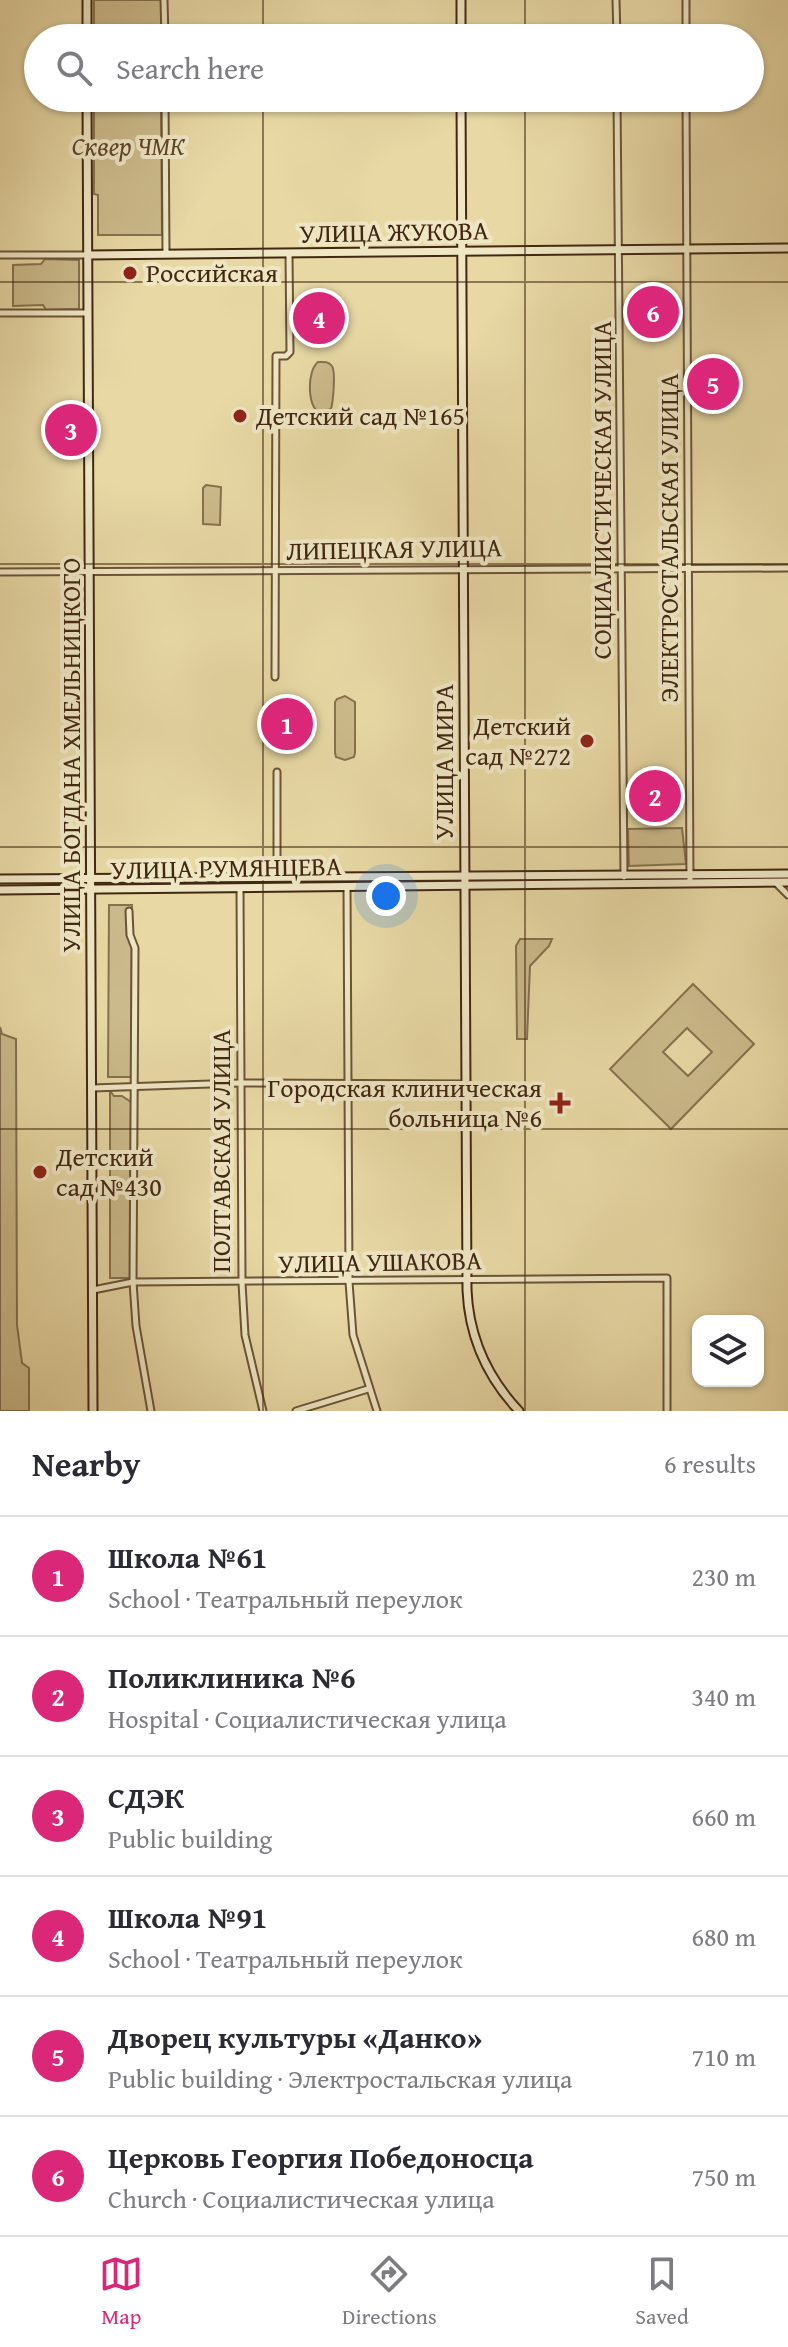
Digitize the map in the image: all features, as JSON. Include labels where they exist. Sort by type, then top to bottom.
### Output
[{"type":"main road","points":[[87,0],[87,24]]},
{"type":"main road","points":[[461,0],[461,24]]},
{"type":"main road","name":"УЛИЦА БОГДАНА ХМЕЛЬНИЦКОГО","points":[[87,112],[93,1411]]},
{"type":"main road","name":"УЛИЦА МИРА","points":[[461,112],[467,1281],[469,1317],[479,1352],[494,1380],[519,1411]]},
{"type":"main road","name":"УЛИЦА ЖУКОВА","points":[[88,255],[788,248]]},
{"type":"main road","name":"УЛИЦА РУМЯНЦЕВА","points":[[0,879],[690,878],[788,874]]},
{"type":"main road","name":"УЛИЦА РУМЯНЦЕВА","points":[[690,878],[788,882]]},
{"type":"main road","name":"УЛИЦА РУМЯНЦЕВА","points":[[0,890],[347,887],[464,879]]},
{"type":"street","points":[[164,0],[165,24]]},
{"type":"street","points":[[616,0],[617,24]]},
{"type":"street","points":[[686,0],[686,24]]},
{"type":"street","points":[[165,112],[166,254]]},
{"type":"street","name":"СОЦИАЛИСТИЧЕСКАЯ УЛИЦА","points":[[617,112],[624,878]]},
{"type":"street","name":"ЭЛЕКТРОСТАЛЬСКАЯ УЛИЦА","points":[[686,112],[690,878]]},
{"type":"street","points":[[275,677],[276,356],[286,356],[290,352],[289,254]]},
{"type":"street","name":"УЛИЦА ЖУКОВА","points":[[0,255],[88,255]]},
{"type":"street","points":[[0,313],[88,313]]},
{"type":"street","name":"ЛИПЕЦКАЯ УЛИЦА","points":[[0,572],[788,568]]},
{"type":"street","points":[[277,772],[277,877]]},
{"type":"street","points":[[776,882],[788,895]]},
{"type":"street","points":[[347,887],[349,1282],[353,1335],[377,1411]]},
{"type":"street","name":"ПОЛТАВСКАЯ УЛИЦА","points":[[240,888],[242,1283],[245,1335],[263,1411]]},
{"type":"street","points":[[129,911],[130,935],[135,948],[133,1282],[138,1340],[151,1411]]},
{"type":"street","points":[[92,1088],[240,1083],[465,1084]]},
{"type":"street","name":"УЛИЦА УШАКОВА","points":[[93,1290],[133,1282],[667,1278],[667,1411]]},
{"type":"street","points":[[296,1411],[368,1389]]},
{"type":"green space","points":[[94,0],[161,0],[161,24],[94,24]]},
{"type":"green space","name":"Сквер ЧМК","points":[[94,112],[161,112],[162,235],[98,235],[98,195],[94,194]]},
{"type":"green space","points":[[45,259],[79,260],[79,309],[46,310],[43,305],[13,306],[13,265],[41,264]]},
{"type":"green space","points":[[318,362],[332,366],[334,380],[331,409],[319,413],[312,402],[310,388],[312,372]]},
{"type":"green space","points":[[206,485],[221,487],[220,525],[203,524],[203,488]]},
{"type":"green space","points":[[345,696],[355,702],[355,753],[354,757],[345,760],[336,757],[335,753],[335,702]]},
{"type":"green space","points":[[682,828],[686,864],[629,866],[628,829]]},
{"type":"green space","points":[[453,878],[453,881],[111,883]]},
{"type":"green space","points":[[109,905],[132,905],[131,1077],[108,1077]]},
{"type":"green space","points":[[520,939],[552,939],[530,966],[527,1039],[517,1039],[516,946]]},
{"type":"green space","points":[[693,984],[754,1044],[671,1129],[610,1069]],"holes":[[[687,1028],[712,1052],[688,1076],[663,1052]]]},
{"type":"green space","points":[[0,1027],[2,1034],[16,1039],[17,1325],[22,1363],[29,1368],[29,1411],[0,1411]]},
{"type":"green space","points":[[110,1091],[114,1096],[122,1096],[131,1102],[130,1278],[110,1278]]},
{"type":"place","name":"Российская","points":[[130,273]]},
{"type":"place","name":"Церковь Георгия Победоносца","points":[[653,312]]},
{"type":"place","name":"Школа №91","points":[[319,318]]},
{"type":"place","name":"Дворец культуры «Данко»","points":[[713,384]]},
{"type":"place","name":"Детский сад №165","points":[[240,416]]},
{"type":"place","name":"СДЭК","points":[[71,430]]},
{"type":"place","name":"Школа №61","points":[[287,724]]},
{"type":"place","name":"Детский сад №272","points":[[587,741]]},
{"type":"place","name":"Поликлиника №6","points":[[655,796]]},
{"type":"place","name":"Городская клиническая больница №6","points":[[560,1103]]},
{"type":"place","name":"Детский сад №430","points":[[40,1172]]}]
